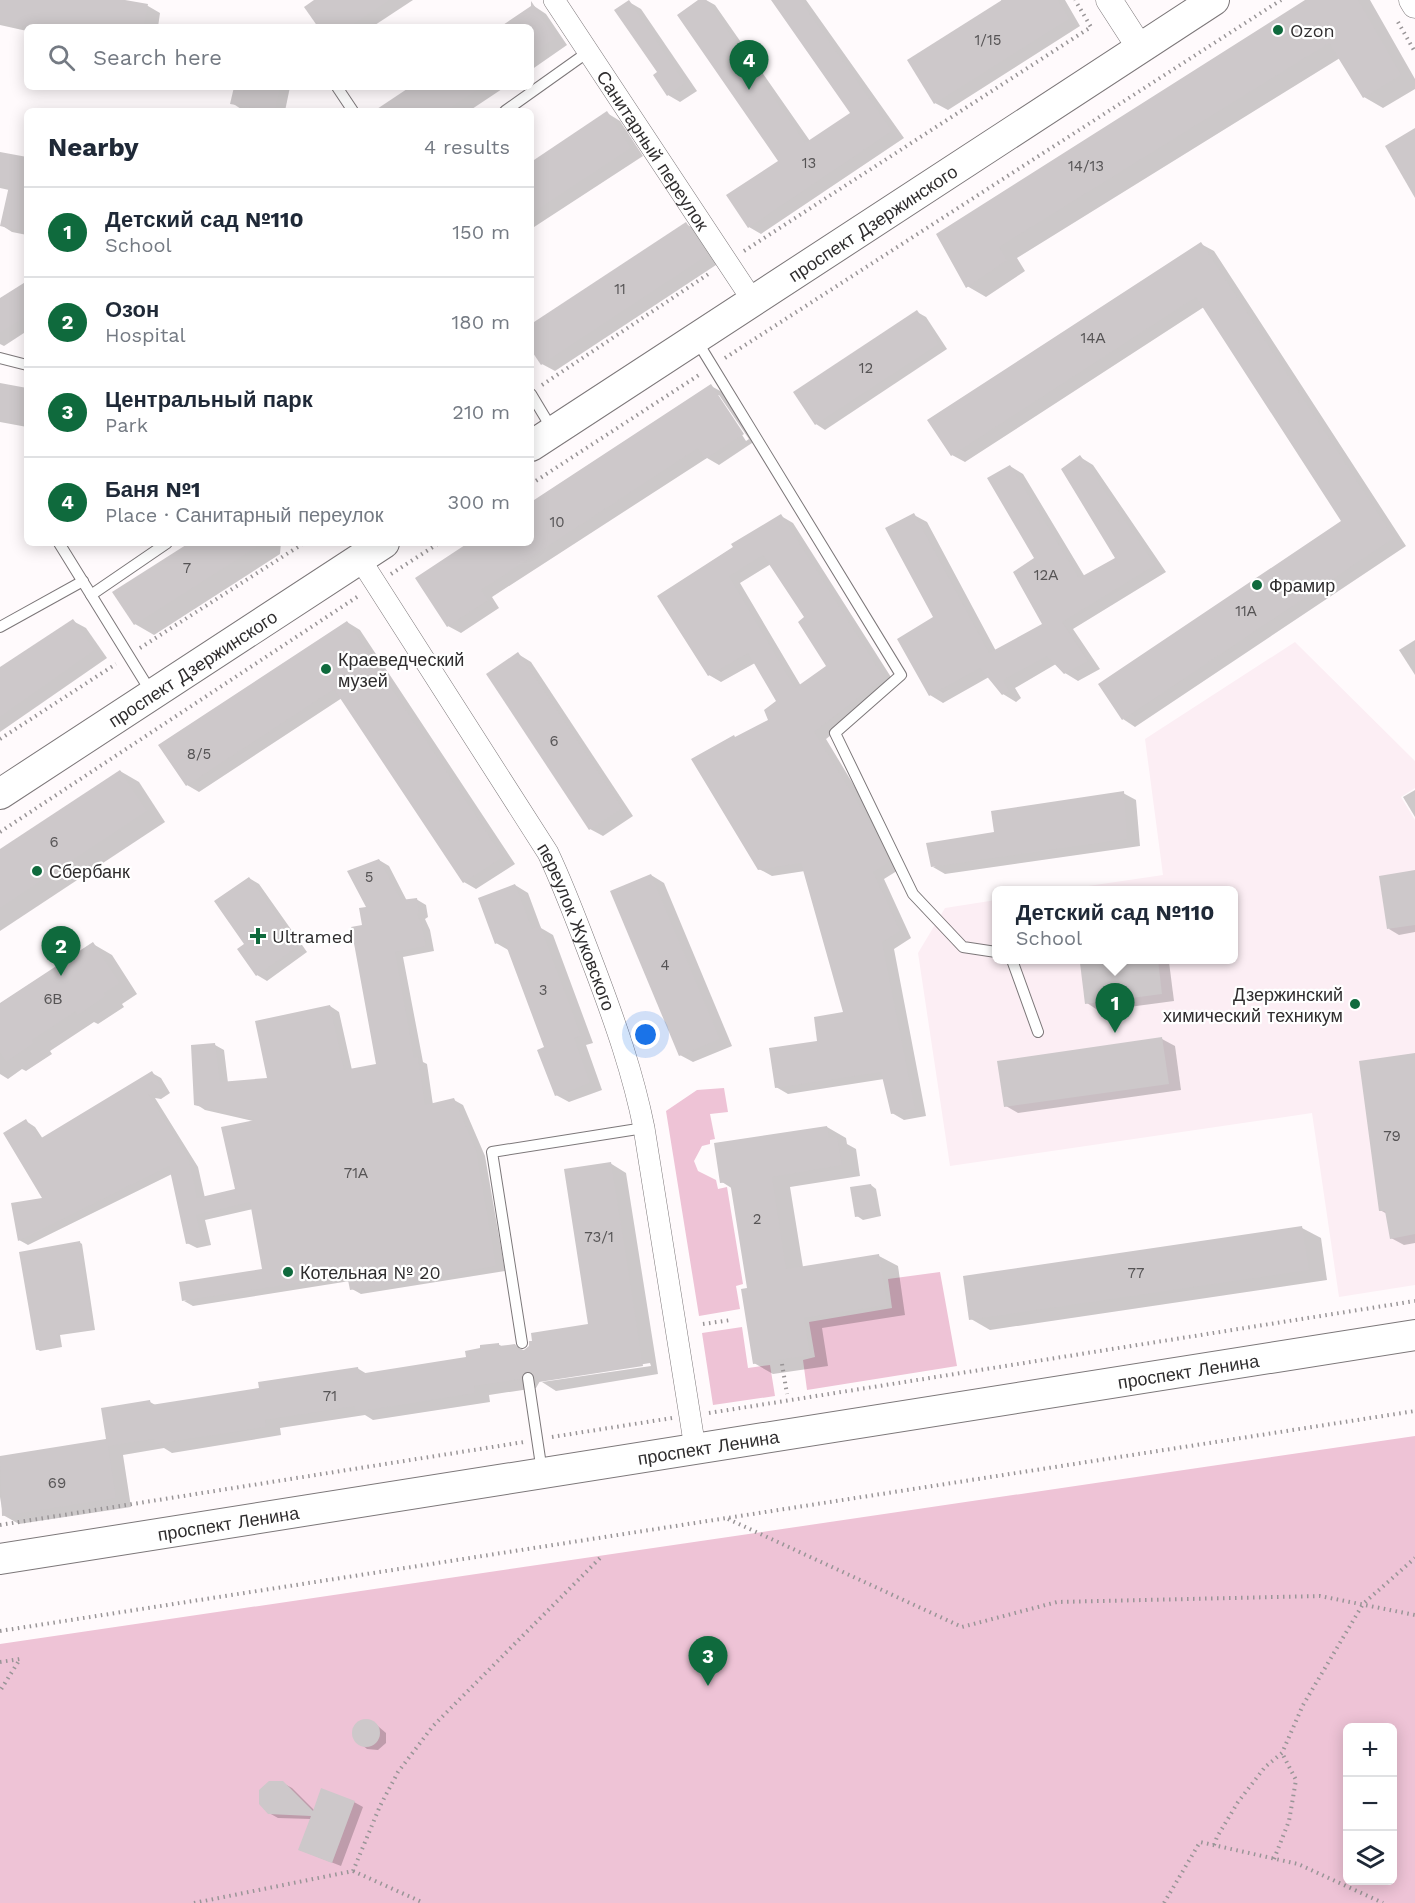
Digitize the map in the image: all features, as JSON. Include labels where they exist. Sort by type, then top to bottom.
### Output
[{"type":"main road","name":"проспект Дзержинского","points":[[542,439],[1214,0]]},
{"type":"main road","name":"проспект Дзержинского","points":[[0,794],[366,551]]},
{"type":"main road","name":"проспект Ленина","points":[[0,1558],[1415,1335]]},
{"type":"street","name":"Санитарный переулок","points":[[554,0],[753,301]]},
{"type":"street","points":[[1109,0],[1140,48]]},
{"type":"street","points":[[1406,13],[1412,0]]},
{"type":"street","name":"переулок Жуковского","points":[[366,551],[376,584],[548,853],[565,890],[621,1039],[636,1085],[644,1128],[695,1448]]},
{"type":"lane","points":[[509,108],[588,52]]},
{"type":"lane","points":[[339,90],[351,108]]},
{"type":"lane","points":[[696,338],[901,675],[835,732],[913,894],[963,947],[992,951]]},
{"type":"lane","points":[[0,358],[24,363]]},
{"type":"lane","points":[[534,406],[542,439]]},
{"type":"lane","points":[[61,546],[152,695]]},
{"type":"lane","points":[[91,595],[163,546]]},
{"type":"lane","points":[[0,627],[83,581]]},
{"type":"lane","points":[[1013,964],[1038,1032]]},
{"type":"lane","points":[[522,1342],[492,1152],[644,1128]]},
{"type":"lane","points":[[528,1378],[543,1472]]},
{"type":"path","points":[[541,386],[727,261],[1091,27],[1075,0]]},
{"type":"path","points":[[534,482],[1281,0]]},
{"type":"path","points":[[1406,13],[1415,52]]},
{"type":"path","points":[[0,739],[299,546]]},
{"type":"path","points":[[0,832],[434,546]]},
{"type":"path","points":[[703,1324],[731,1320]]},
{"type":"path","points":[[782,1364],[787,1394]]},
{"type":"path","points":[[0,1631],[1415,1411]]},
{"type":"path","points":[[726,1519],[962,1627],[1057,1602],[1320,1596],[1415,1615]]},
{"type":"path","points":[[352,1871],[380,1806],[398,1772],[433,1726],[603,1556]]},
{"type":"path","points":[[1214,1845],[1238,1802],[1265,1767],[1282,1753],[1303,1705],[1363,1604],[1415,1558]]},
{"type":"path","points":[[0,1662],[21,1659],[0,1691]]},
{"type":"path","points":[[1274,1859],[1289,1821],[1296,1780],[1282,1753]]},
{"type":"path","points":[[1164,1903],[1200,1842],[1298,1864],[1383,1903]]},
{"type":"path","points":[[194,1903],[352,1871],[424,1903]]},
{"type":"shaded area","points":[[1295,642],[1415,761],[1415,788],[1401,797],[1415,820],[1415,1285],[1339,1297],[1312,1113],[950,1166],[918,953],[945,908],[992,901],[992,964],[1238,964],[1238,886],[1088,886],[1163,875],[1145,739]]},
{"type":"shaded area","points":[[724,1088],[728,1112],[710,1114],[715,1139],[710,1140],[710,1144],[702,1146],[694,1161],[698,1171],[716,1180],[718,1189],[727,1187],[743,1284],[736,1286],[740,1309],[699,1316],[666,1111],[697,1090]]},
{"type":"shaded area","points":[[940,1272],[957,1366],[807,1390],[803,1360],[815,1357],[809,1322],[892,1308],[888,1279]]},
{"type":"shaded area","points":[[742,1327],[748,1368],[770,1365],[775,1396],[713,1405],[702,1333]]},
{"type":"shaded area","points":[[1415,1436],[1415,1903],[0,1903],[0,1644]]},
{"type":"building","points":[[0,0],[125,0],[148,4],[145,24],[24,24],[24,26],[0,22]]},
{"type":"building","points":[[314,0],[390,0],[354,24],[316,24],[304,7]]},
{"type":"building","points":[[629,0],[685,83],[667,96],[653,75],[657,72],[614,10]]},
{"type":"building","points":[[698,0],[706,0],[805,143],[850,113],[771,0],[800,0],[892,131],[748,228],[726,195],[778,161],[677,15]]},
{"type":"building","points":[[1002,0],[1058,0],[1069,19],[934,104],[907,60]]},
{"type":"building","points":[[1305,0],[1358,0],[1401,75],[1363,98],[1329,43],[999,247],[1007,260],[966,288],[936,234]]},
{"type":"building","points":[[531,1],[556,38],[534,52],[534,24],[504,24],[531,6]]},
{"type":"building","points":[[233,90],[279,90],[276,108],[230,104]]},
{"type":"building","points":[[406,90],[478,90],[450,108],[378,108]]},
{"type":"building","points":[[607,111],[631,148],[534,212],[534,160]]},
{"type":"building","points":[[1415,128],[1415,198],[1385,146]]},
{"type":"building","points":[[0,152],[24,156],[24,231],[0,226],[9,186],[0,184]]},
{"type":"building","points":[[686,222],[708,255],[541,365],[534,354],[534,322]]},
{"type":"building","points":[[1201,242],[1394,538],[1122,720],[1098,684],[1341,521],[1196,297],[951,456],[927,420]]},
{"type":"building","points":[[24,283],[24,318],[0,333],[0,298]]},
{"type":"building","points":[[917,310],[939,344],[815,425],[793,392]]},
{"type":"building","points":[[0,383],[24,387],[24,424],[0,420]]},
{"type":"building","points":[[711,384],[744,434],[705,459],[698,448],[481,590],[488,600],[447,627],[415,578],[463,546],[534,546],[534,500]]},
{"type":"building","points":[[1080,455],[1155,565],[1062,622],[1088,661],[1064,674],[1047,656],[1003,680],[1009,691],[1002,695],[980,668],[929,696],[897,639],[933,617],[885,528],[914,513],[989,653],[1042,624],[1013,572],[1034,558],[987,478],[1010,465],[1079,578],[1115,558],[1061,469]]},
{"type":"building","points":[[781,514],[884,678],[814,732],[871,824],[889,862],[873,872],[900,931],[882,942],[915,1109],[891,1114],[881,1072],[775,1088],[769,1048],[817,1041],[814,1017],[843,1012],[801,863],[758,870],[691,759],[734,735],[735,737],[768,720],[764,710],[776,701],[748,653],[708,676],[657,596],[733,547],[731,544]],"holes":[[[763,555],[804,617],[798,622],[826,666],[795,688],[729,576]]]},
{"type":"building","points":[[184,546],[258,546],[134,625],[112,592]]},
{"type":"building","points":[[73,619],[95,650],[0,717],[0,667]]},
{"type":"building","points":[[347,621],[503,857],[463,883],[334,689],[186,786],[158,745]]},
{"type":"building","points":[[518,652],[622,808],[589,830],[486,674]]},
{"type":"building","points":[[120,770],[147,811],[0,908],[0,849]]},
{"type":"building","points":[[1124,791],[1127,839],[931,867],[926,843],[994,832],[991,811]]},
{"type":"building","points":[[379,859],[401,900],[417,898],[419,912],[417,914],[426,946],[395,952],[414,1058],[418,1057],[425,1105],[454,1098],[476,1150],[496,1266],[350,1290],[347,1275],[182,1301],[179,1282],[262,1269],[250,1202],[196,1215],[202,1241],[186,1244],[169,1166],[18,1241],[11,1203],[42,1198],[3,1133],[26,1119],[38,1140],[152,1071],[162,1088],[151,1095],[148,1094],[189,1160],[197,1198],[235,1189],[221,1127],[255,1120],[194,1105],[191,1045],[215,1043],[220,1082],[267,1078],[255,1021],[330,1005],[344,1070],[376,1064],[351,927],[362,925],[359,908],[366,907],[347,871]]},
{"type":"building","points":[[1415,870],[1415,925],[1387,929],[1379,876]]},
{"type":"building","points":[[651,874],[720,1039],[679,1056],[610,891]]},
{"type":"building","points":[[249,877],[298,946],[256,976],[237,949],[244,944],[214,901]]},
{"type":"building","points":[[515,884],[532,929],[540,926],[581,1036],[574,1038],[590,1083],[555,1096],[537,1050],[544,1047],[504,940],[495,944],[478,898]]},
{"type":"building","points":[[93,942],[120,983],[104,993],[106,996],[78,1015],[76,1011],[32,1040],[34,1043],[6,1062],[0,1053],[0,1003]]},
{"type":"building","points":[[1080,964],[1158,964],[1162,994],[1085,1004]]},
{"type":"building","points":[[1162,1037],[1169,1084],[1004,1107],[997,1061]]},
{"type":"building","points":[[1415,1053],[1415,1234],[1390,1239],[1385,1211],[1379,1211],[1359,1061]]},
{"type":"building","points":[[827,1126],[829,1138],[837,1137],[842,1165],[772,1177],[786,1269],[879,1254],[887,1305],[804,1318],[810,1355],[753,1364],[741,1289],[747,1288],[730,1182],[720,1183],[714,1143]]},
{"type":"building","points":[[611,1162],[643,1366],[539,1382],[538,1376],[535,1377],[533,1373],[527,1371],[523,1373],[521,1379],[474,1386],[475,1393],[356,1412],[355,1406],[265,1420],[266,1427],[155,1444],[154,1439],[108,1446],[116,1498],[2,1516],[0,1456],[106,1439],[101,1408],[150,1400],[151,1405],[259,1388],[258,1382],[358,1367],[359,1374],[466,1357],[465,1351],[480,1348],[480,1345],[515,1344],[519,1350],[524,1350],[529,1346],[529,1341],[532,1341],[531,1333],[588,1324],[564,1169]]},
{"type":"building","points":[[871,1184],[876,1214],[855,1217],[850,1187]]},
{"type":"building","points":[[1302,1226],[1309,1270],[969,1320],[963,1276]]},
{"type":"building","points":[[80,1241],[93,1329],[58,1334],[60,1346],[36,1350],[19,1252]]},
{"type":"building","points":[[366,1719],[376,1723],[380,1733],[376,1743],[366,1747],[356,1743],[352,1733],[356,1723]]},
{"type":"building","points":[[269,1781],[283,1781],[313,1811],[321,1788],[355,1801],[332,1863],[298,1850],[311,1816],[268,1814],[259,1804],[259,1790]]},
{"type":"place","name":"Ozon","points":[[1278,30]]},
{"type":"place","name":"Баня №1","points":[[749,90]]},
{"type":"place","name":"Фрамир","points":[[1257,585]]},
{"type":"place","name":"Краеведческий музей","points":[[326,669]]},
{"type":"place","name":"Сбербанк","points":[[37,871]]},
{"type":"place","name":"Ultramed","points":[[258,936]]},
{"type":"place","name":"Озон","points":[[61,976]]},
{"type":"place","name":"Дзержинский химический техникум","points":[[1355,1004]]},
{"type":"place","name":"Детский сад №110","points":[[1115,1033]]},
{"type":"place","name":"Котельная № 20","points":[[288,1272]]},
{"type":"place","name":"Центральный парк","points":[[708,1686]]}]
